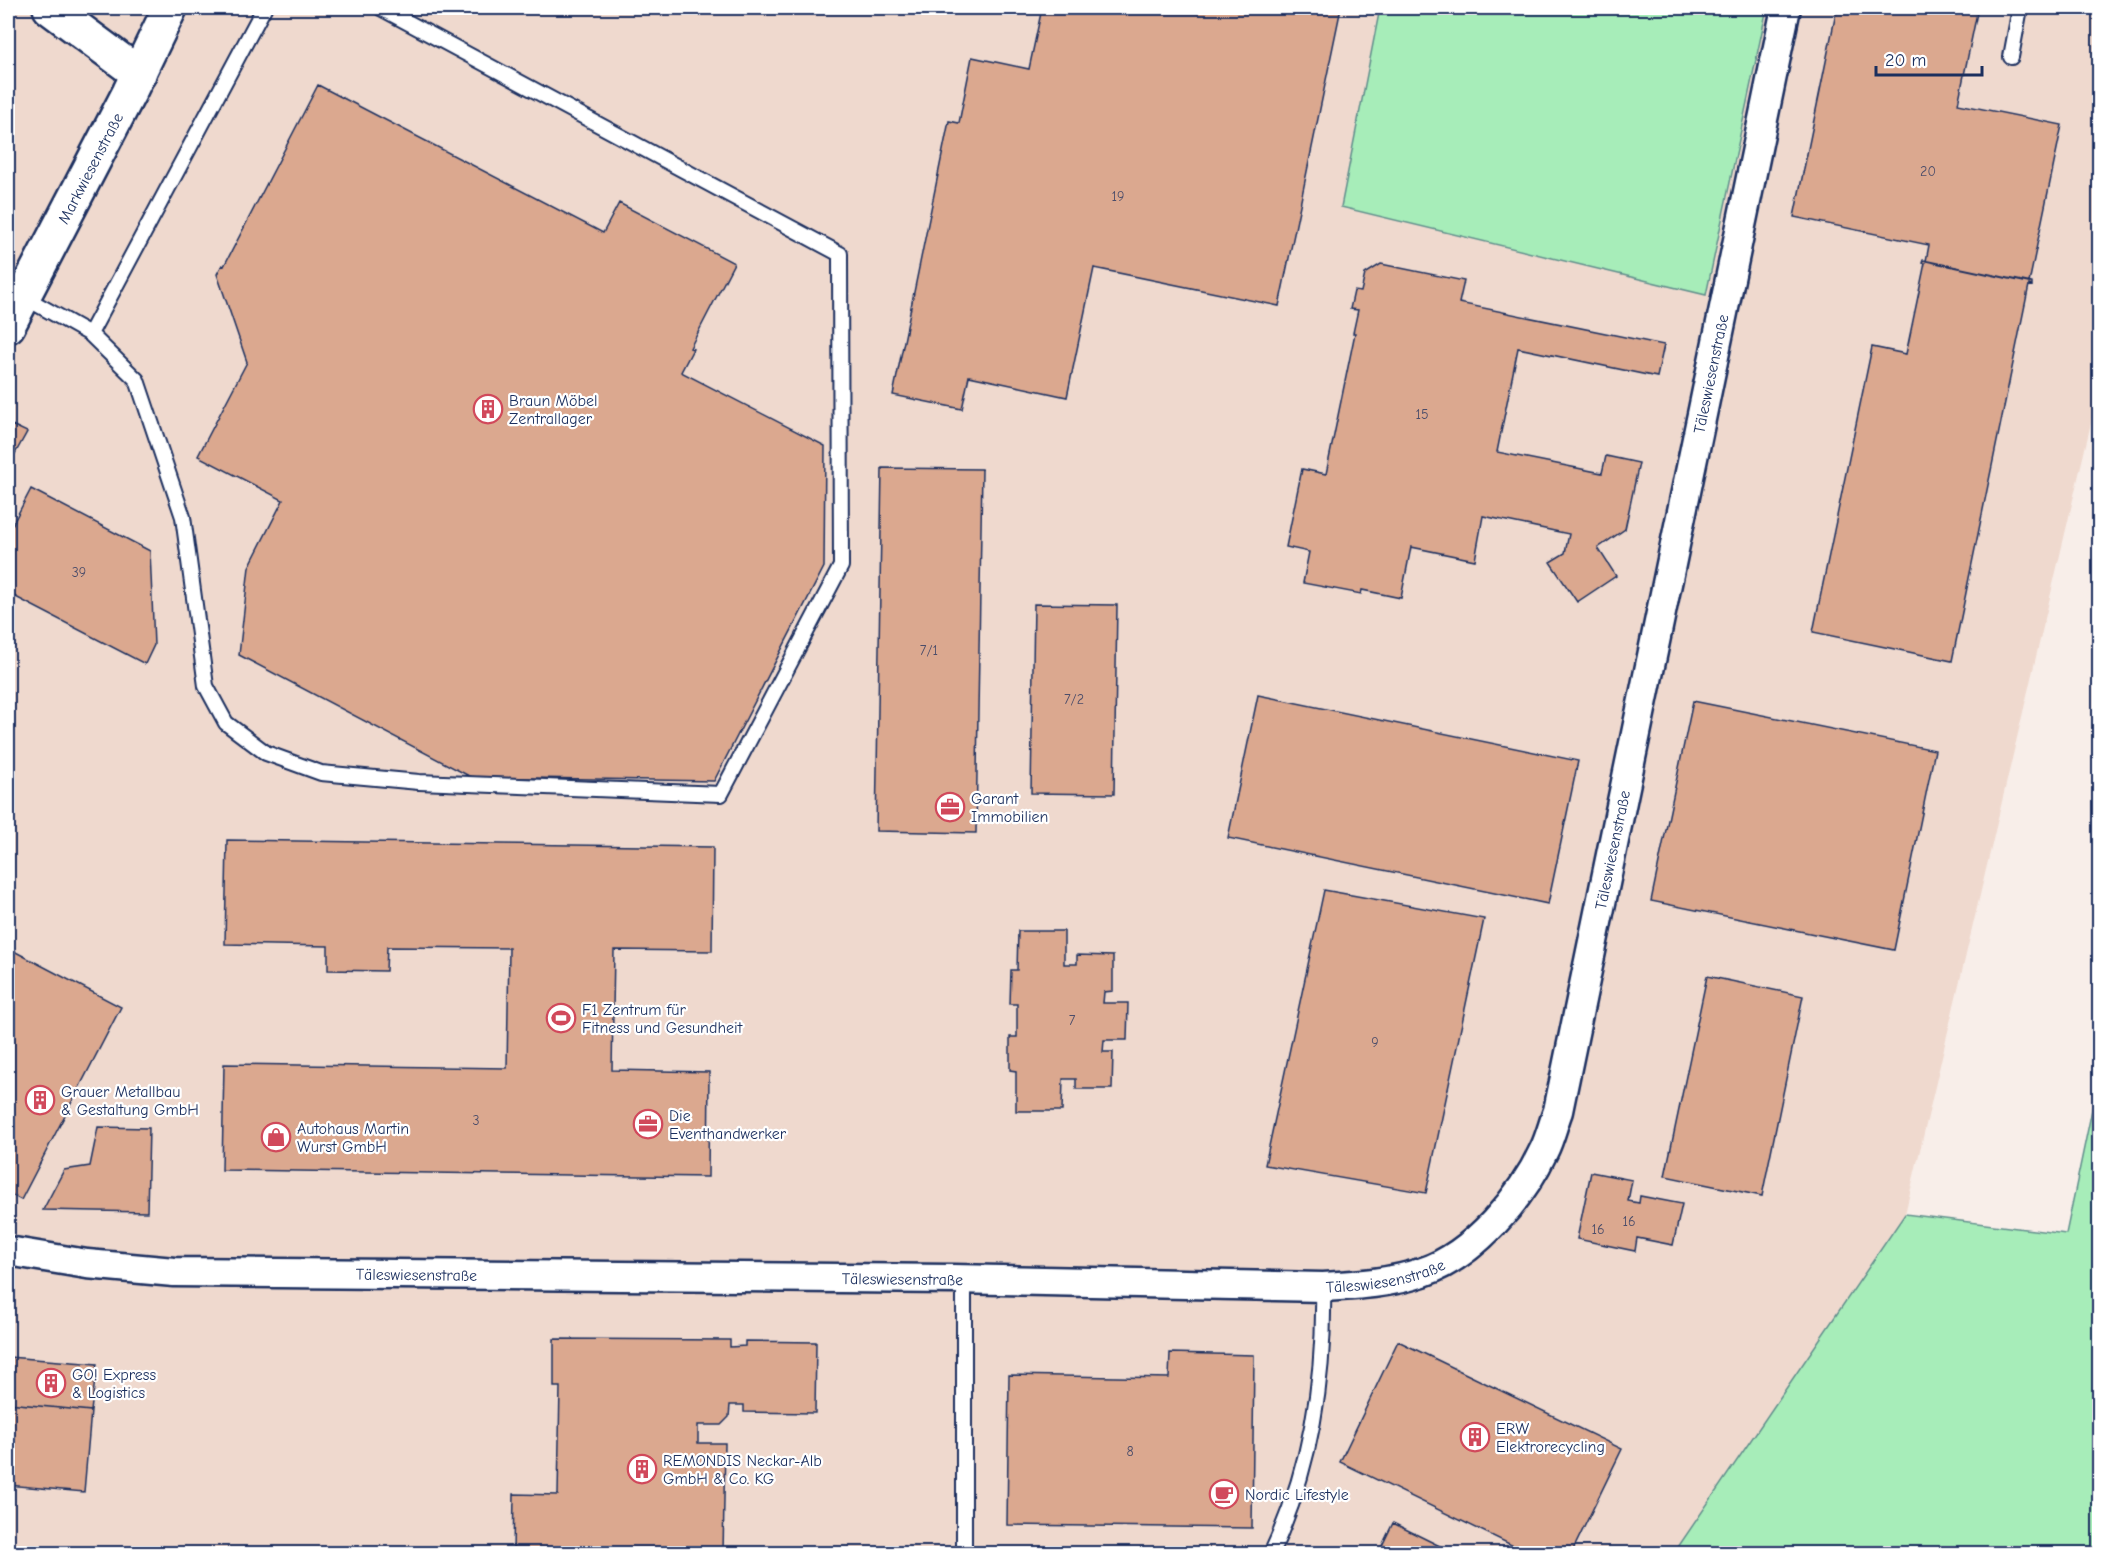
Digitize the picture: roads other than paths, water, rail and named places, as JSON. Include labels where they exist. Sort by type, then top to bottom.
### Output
[{"type":"street","points":[[50,8],[146,59],[153,27],[146,8]]},
{"type":"street","name":"Markwiesenstraße","points":[[8,326],[170,8]]},
{"type":"street","name":"Täleswiesenstraße","points":[[8,1251],[97,1265],[174,1272],[964,1280],[1323,1287],[1378,1284],[1425,1271],[1463,1251],[1495,1222],[1524,1186],[1545,1149],[1557,1111],[1786,8]]},
{"type":"lane","points":[[90,334],[264,8]]},
{"type":"lane","points":[[22,296],[90,334],[137,380],[183,517],[206,686],[226,723],[266,753],[321,773],[419,782],[721,794],[841,566],[840,254],[381,8]]},
{"type":"lane","points":[[2011,57],[2020,8]]},
{"type":"lane","points":[[964,1280],[964,1554]]},
{"type":"lane","points":[[1271,1554],[1306,1461],[1316,1412],[1323,1352],[1323,1287]]},
{"type":"place","name":"Braun Möbel Zentrallager","points":[[488,409]]},
{"type":"place","name":"Garant Immobilien","points":[[950,807]]},
{"type":"place","name":"F1 Zentrum für Fitness und Gesundheit","points":[[561,1018]]},
{"type":"place","name":"Grauer Metallbau & Gestaltung GmbH","points":[[40,1100]]},
{"type":"place","name":"Die Eventhandwerker","points":[[648,1124]]},
{"type":"place","name":"Autohaus Martin Wurst GmbH","points":[[276,1137]]},
{"type":"place","name":"GO! Express & Logistics","points":[[51,1383]]},
{"type":"place","name":"ERW Elektrorecycling","points":[[1475,1437]]},
{"type":"place","name":"REMONDIS Neckar-Alb GmbH & Co. KG","points":[[642,1469]]},
{"type":"place","name":"Nordic Lifestyle","points":[[1224,1494]]}]
